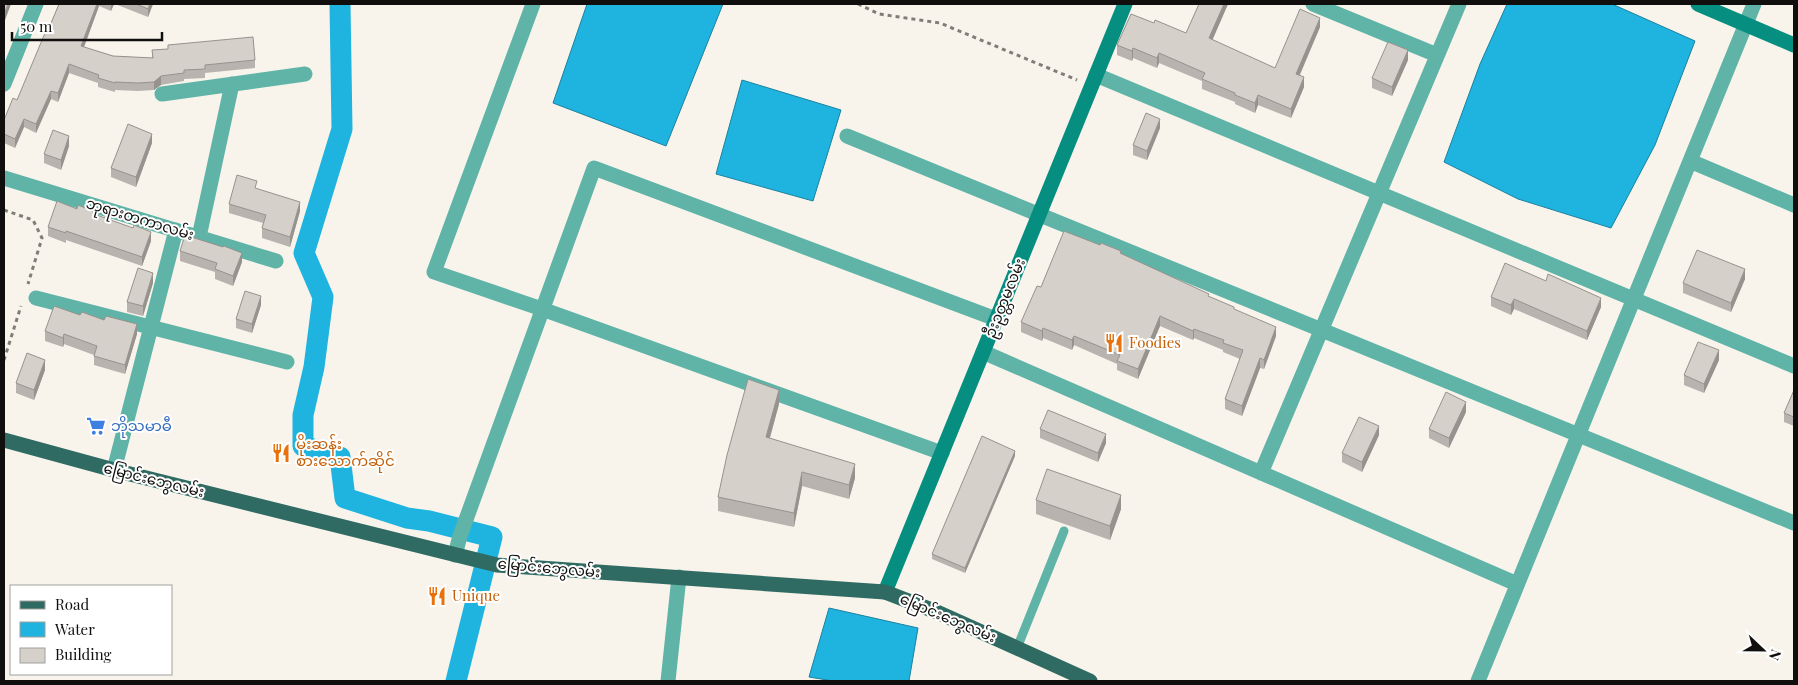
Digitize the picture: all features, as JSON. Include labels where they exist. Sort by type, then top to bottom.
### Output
[{"type":"main road","name":"မြောင်းဘွေလမ်း","points":[[4,440],[114,470],[497,565],[885,592],[937,612],[1090,681]]},
{"type":"street","points":[[4,84],[36,4]]},
{"type":"street","points":[[533,4],[434,272],[942,453]]},
{"type":"street","name":"ဦးဥတ္တမလမ်း","points":[[885,592],[1125,4]]},
{"type":"street","points":[[1313,4],[1437,55]]},
{"type":"street","points":[[1261,473],[1459,4]]},
{"type":"street","points":[[1698,4],[1794,45]]},
{"type":"street","points":[[1478,681],[1754,4]]},
{"type":"street","points":[[162,94],[305,74]]},
{"type":"street","points":[[1094,81],[1379,193],[1794,366]]},
{"type":"street","points":[[199,237],[232,84]]},
{"type":"street","points":[[847,136],[1794,522]]},
{"type":"street","points":[[1690,161],[1794,205]]},
{"type":"street","points":[[455,555],[460,536],[594,168],[996,319]]},
{"type":"street","name":"ဘုရားတကာလမ်း","points":[[4,178],[276,261]]},
{"type":"street","points":[[114,470],[176,230]]},
{"type":"street","points":[[36,298],[287,362]]},
{"type":"street","points":[[983,352],[1517,584]]},
{"type":"street","points":[[668,681],[678,578]]},
{"type":"lane","points":[[1017,648],[1064,531]]},
{"type":"path","points":[[858,4],[879,14],[940,23],[1094,81]]},
{"type":"path","points":[[4,210],[33,220]]},
{"type":"water","points":[[587,4],[723,4],[666,146],[553,103]]},
{"type":"water","points":[[1507,4],[1612,4],[1695,41],[1655,145],[1611,228],[1518,199],[1444,162],[1480,64]]},
{"type":"water","points":[[742,80],[841,110],[813,201],[716,174]]},
{"type":"water","points":[[829,608],[918,628],[909,681],[833,681],[809,677]]},
{"type":"building","points":[[4,4],[8,4],[4,14]]},
{"type":"building","points":[[59,4],[97,4],[81,46],[113,56],[153,58],[152,50],[168,49],[168,45],[253,37],[255,60],[205,65],[205,69],[184,70],[184,73],[161,76],[154,82],[138,83],[115,83],[98,78],[99,75],[69,64],[58,93],[51,91],[36,124],[24,119],[15,139],[4,134],[4,120],[13,98],[17,100]]},
{"type":"building","points":[[136,4],[150,4],[148,9]]},
{"type":"building","points":[[1199,4],[1224,4],[1209,38],[1275,68],[1300,9],[1320,18],[1296,74],[1304,77],[1291,109],[1258,95],[1255,103],[1235,95],[1235,93],[1202,79],[1205,73],[1159,53],[1157,58],[1133,48],[1132,51],[1117,45],[1131,14],[1154,23],[1155,20],[1186,33]]},
{"type":"building","points":[[1388,42],[1408,50],[1392,87],[1372,78]]},
{"type":"building","points":[[1146,113],[1160,119],[1147,151],[1133,145]]},
{"type":"building","points":[[128,124],[152,134],[136,177],[111,168]]},
{"type":"building","points":[[53,130],[69,136],[61,160],[44,154]]},
{"type":"building","points":[[237,175],[257,181],[255,188],[300,202],[290,237],[262,228],[266,215],[229,204]]},
{"type":"building","points":[[57,201],[77,209],[78,205],[95,212],[94,214],[133,228],[134,225],[151,232],[142,257],[66,231],[66,233],[48,227]]},
{"type":"building","points":[[1064,231],[1121,251],[1120,253],[1209,294],[1208,296],[1234,307],[1234,309],[1276,327],[1264,360],[1260,358],[1242,406],[1225,399],[1243,350],[1223,343],[1224,340],[1194,329],[1193,331],[1160,316],[1138,369],[1117,361],[1120,355],[1074,336],[1072,340],[1043,328],[1042,331],[1021,322],[1037,286],[1041,287]]},
{"type":"building","points":[[185,235],[242,253],[233,276],[215,269],[217,263],[180,251]]},
{"type":"building","points":[[1697,250],[1745,269],[1731,303],[1683,283]]},
{"type":"building","points":[[1505,263],[1546,281],[1548,274],[1601,298],[1587,331],[1514,299],[1511,305],[1491,297]]},
{"type":"building","points":[[138,268],[153,273],[143,306],[127,302]]},
{"type":"building","points":[[245,291],[261,296],[252,324],[236,319]]},
{"type":"building","points":[[54,306],[80,315],[82,312],[104,320],[106,316],[137,324],[125,365],[94,356],[97,346],[64,334],[63,338],[45,331]]},
{"type":"building","points":[[1698,342],[1719,350],[1704,384],[1684,375]]},
{"type":"building","points":[[27,353],[45,360],[34,390],[16,383]]},
{"type":"building","points":[[748,379],[779,390],[766,437],[855,464],[849,485],[802,472],[794,513],[718,497],[727,455]]},
{"type":"building","points":[[1794,390],[1794,417],[1784,413]]},
{"type":"building","points":[[1446,392],[1466,402],[1449,438],[1429,429]]},
{"type":"building","points":[[1048,410],[1106,434],[1098,453],[1040,429]]},
{"type":"building","points":[[1359,417],[1379,426],[1362,462],[1342,453]]},
{"type":"building","points":[[982,436],[1015,451],[965,568],[932,554]]},
{"type":"building","points":[[1047,469],[1121,495],[1110,526],[1036,500]]},
{"type":"waterway","points":[[340,4],[342,129],[304,253],[323,297],[314,367],[303,415],[303,446],[340,457],[345,498],[407,518],[429,521],[492,537],[456,681]]},
{"type":"place","name":"Foodies","points":[[1114,343]]},
{"type":"place","name":"ဘိုသမာဓီ","points":[[96,426]]},
{"type":"place","name":"မိုးဆန်း စားသောက်ဆိုင်","points":[[281,453]]},
{"type":"place","name":"Unique","points":[[437,596]]}]
